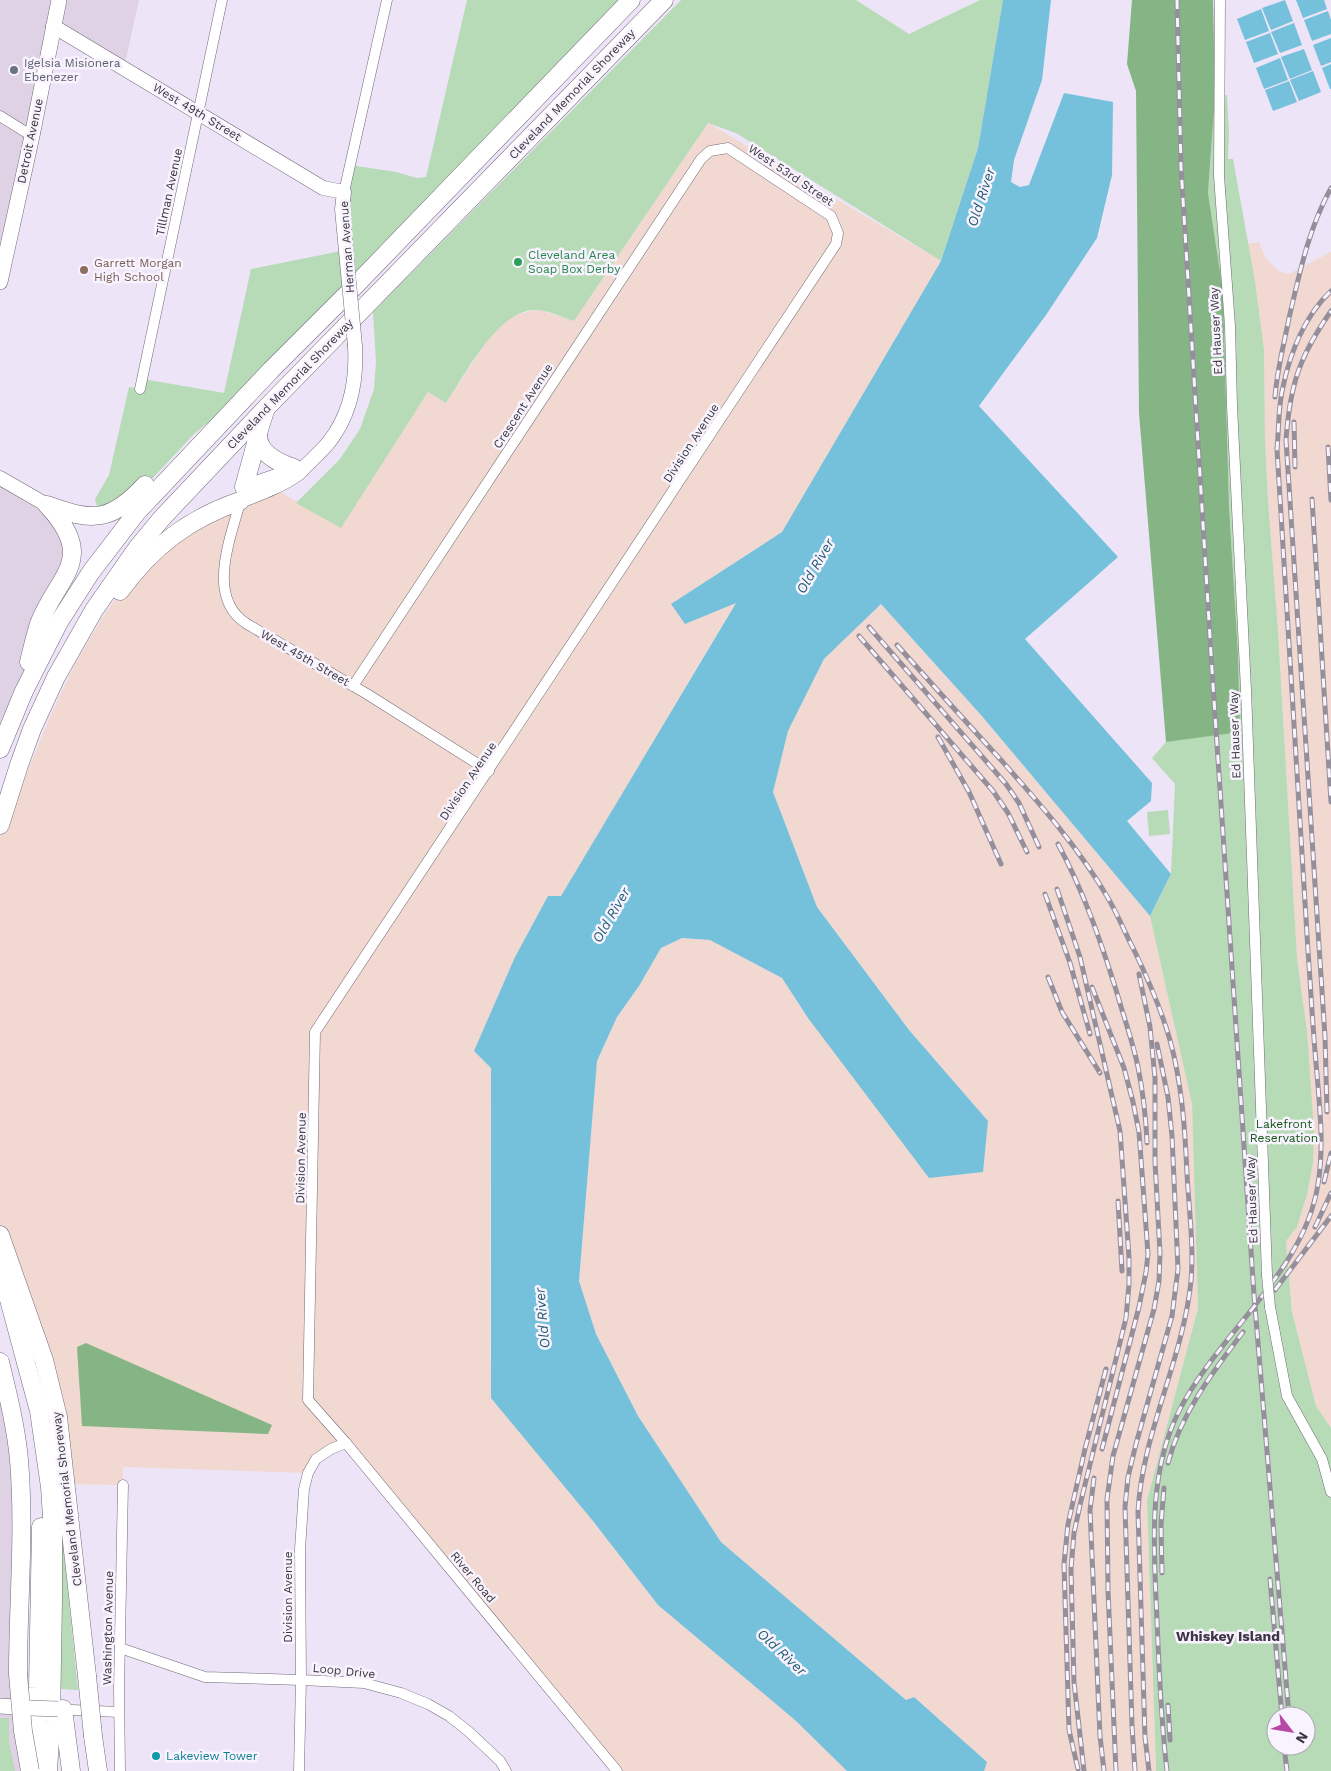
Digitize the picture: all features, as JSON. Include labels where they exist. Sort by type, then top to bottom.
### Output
[{"type":"highway","name":"Cleveland Memorial Shoreway","points":[[0,749],[32,673],[59,622],[79,589],[114,540],[150,497],[631,0]]},
{"type":"highway","name":"Cleveland Memorial Shoreway","points":[[0,825],[18,765],[47,694],[64,660],[99,602],[132,555],[162,518],[266,408],[664,0]]},
{"type":"highway","points":[[47,505],[72,514],[85,516],[100,516],[122,507],[136,496],[194,434],[271,370]]},
{"type":"highway","points":[[0,838],[50,716],[94,631],[126,582],[143,562],[170,537],[242,494],[266,408]]},
{"type":"highway","points":[[258,436],[265,451],[272,458],[294,468]]},
{"type":"highway","points":[[16,708],[40,624],[65,578],[72,559],[72,546],[66,528],[47,505]]},
{"type":"highway","name":"Cleveland Memorial Shoreway","points":[[0,1235],[42,1353],[58,1417],[98,1771]]},
{"type":"highway","points":[[0,1266],[39,1411],[50,1487],[53,1531],[53,1599],[51,1722],[48,1771]]},
{"type":"highway","points":[[0,1313],[7,1328],[27,1401],[35,1438],[41,1491],[38,1688],[32,1771]]},
{"type":"highway","points":[[0,1362],[16,1436],[20,1478],[18,1674],[23,1731],[32,1771]]},
{"type":"highway","points":[[65,1709],[71,1771]]},
{"type":"highway","points":[[65,1709],[80,1771]]},
{"type":"main road","name":"Detroit Avenue","points":[[0,282],[59,0]]},
{"type":"main road","points":[[0,1706],[65,1709]]},
{"type":"street","name":"Tillman Avenue","points":[[140,389],[222,0]]},
{"type":"street","name":"Herman Avenue","points":[[242,494],[288,480],[299,473],[325,446],[335,432],[350,402],[356,372],[355,346],[342,209],[344,192],[386,0]]},
{"type":"street","name":"Ed Hauser Way","points":[[1220,0],[1219,176],[1230,326],[1232,406],[1246,690],[1267,1275],[1270,1307],[1287,1396],[1322,1459],[1331,1492]]},
{"type":"street","name":"West 49th Street","points":[[53,26],[323,188],[344,192]]},
{"type":"street","points":[[0,116],[32,136]]},
{"type":"street","name":"West 53rd Street","points":[[721,148],[728,148],[831,216],[838,233]]},
{"type":"street","name":"Crescent Avenue","points":[[353,686],[701,159],[710,151],[721,148]]},
{"type":"street","name":"Division Avenue","points":[[308,1400],[316,1032],[836,244],[838,233]]},
{"type":"street","name":"Herman Avenue","points":[[242,494],[314,457]]},
{"type":"street","points":[[3,482],[47,505]]},
{"type":"street","name":"West 45th Street","points":[[242,494],[223,574],[225,593],[239,619],[353,686],[489,771]]},
{"type":"street","name":"River Road","points":[[308,1400],[346,1443],[617,1771]]},
{"type":"street","name":"Division Avenue","points":[[299,1771],[301,1680],[300,1549],[304,1489],[308,1473],[316,1459],[331,1448],[346,1443]]},
{"type":"street","name":"Washington Avenue","points":[[120,1771],[119,1712],[123,1485]]},
{"type":"street","name":"Loop Drive","points":[[120,1648],[205,1677],[364,1683],[401,1693],[428,1704],[468,1730],[500,1761],[506,1771]]},
{"type":"street","points":[[65,1709],[119,1712]]},
{"type":"shaded area","points":[[0,0],[139,0],[124,68],[53,26],[0,282]]},
{"type":"shaded area","points":[[708,123],[941,261],[782,532],[671,604],[736,602],[561,897],[548,896],[515,957],[491,1068],[490,1360],[593,1521],[658,1605],[795,1720],[847,1771],[617,1771],[346,1443],[331,1449],[308,1473],[123,1467],[123,1485],[66,1484],[61,1437],[0,1235],[0,838],[50,717],[75,664],[104,615],[135,572],[161,545],[273,488],[341,527],[428,392],[446,403],[490,337],[511,317],[533,310],[543,311],[574,321]]},
{"type":"shaded area","points":[[1259,242],[1266,259],[1280,272],[1289,274],[1331,252],[1331,1428],[1316,1406],[1292,1312],[1286,1241],[1297,1227],[1307,1195],[1313,1163],[1307,1031],[1297,958],[1278,631],[1268,501],[1264,350],[1248,244]]},
{"type":"shaded area","points":[[0,478],[47,505],[70,539],[16,708],[0,737]]},
{"type":"shaded area","points":[[881,604],[981,715],[1150,916],[1192,1104],[1198,1308],[1147,1501],[1156,1771],[984,1771],[987,1762],[914,1697],[906,1700],[721,1542],[638,1416],[596,1334],[579,1281],[597,1061],[617,1017],[639,986],[661,948],[682,938],[710,940],[782,978],[808,1018],[988,1121],[909,1030],[817,907],[773,792],[788,731],[824,659]]},
{"type":"shaded area","points":[[0,1362],[9,1401],[30,1771],[0,1771]]},
{"type":"green space","points":[[467,0],[631,0],[271,370],[194,434],[136,496],[100,516],[95,499],[109,475],[129,387],[140,389],[143,379],[224,393],[251,269],[346,250],[350,165],[396,172],[417,178],[426,177]]},
{"type":"green space","name":"Cleveland Area Soap Box Derby","points":[[681,0],[856,0],[909,34],[980,0],[1003,0],[978,148],[941,261],[736,133],[708,123],[574,321],[549,312],[533,310],[520,313],[507,321],[483,347],[446,403],[428,392],[341,528],[296,503],[340,459],[360,429],[374,389],[376,362],[373,312]]},
{"type":"green space","points":[[1132,0],[1213,0],[1215,95],[1208,193],[1223,291],[1229,506],[1238,654],[1240,732],[1166,742],[1139,413],[1136,91],[1127,64]]},
{"type":"green space","name":"Lakefront Reservation","points":[[1213,0],[1215,95],[1227,95],[1228,159],[1233,159],[1255,281],[1264,350],[1268,501],[1278,631],[1297,958],[1307,1031],[1314,1131],[1313,1163],[1307,1195],[1297,1227],[1286,1241],[1292,1312],[1316,1406],[1331,1428],[1331,1771],[1156,1771],[1147,1501],[1198,1308],[1192,1104],[1150,916],[1171,874],[1175,784],[1152,758],[1166,742],[1240,731],[1238,654],[1229,506],[1223,291],[1208,193],[1212,137]]},
{"type":"green space","points":[[1168,810],[1170,834],[1149,836],[1147,812]]},
{"type":"green space","points":[[86,1343],[272,1425],[268,1434],[82,1426],[77,1347]]},
{"type":"green space","points":[[62,1535],[78,1690],[60,1689]]},
{"type":"green space","points":[[0,1718],[9,1718],[9,1742],[15,1771],[0,1771]]},
{"type":"water","name":"Old River","points":[[1003,0],[1051,0],[1042,80],[1014,160],[1011,182],[1020,187],[1029,185],[1064,93],[1113,102],[1112,175],[1097,238],[1046,315],[979,406],[1118,557],[1025,639],[1152,783],[1151,801],[1127,821],[1171,874],[1150,916],[981,715],[881,604],[824,659],[788,731],[773,792],[817,907],[909,1030],[988,1121],[983,1172],[929,1178],[808,1018],[782,978],[710,940],[682,938],[661,948],[639,986],[617,1017],[597,1061],[579,1281],[596,1334],[638,1416],[721,1542],[906,1700],[914,1697],[987,1762],[984,1771],[847,1771],[795,1720],[658,1605],[593,1521],[491,1398],[491,1068],[474,1051],[515,957],[548,896],[561,896],[736,603],[685,624],[671,604],[782,532],[941,261],[978,148]]},
{"type":"water","points":[[1285,0],[1293,21],[1271,30],[1262,8]]},
{"type":"water","points":[[1296,0],[1324,0],[1327,9],[1303,18]]},
{"type":"water","points":[[1261,9],[1269,31],[1245,40],[1237,19]]},
{"type":"water","points":[[1328,11],[1331,20],[1331,34],[1312,41],[1304,20]]},
{"type":"water","points":[[1294,23],[1302,45],[1280,53],[1271,32]]},
{"type":"water","points":[[1270,33],[1278,54],[1254,63],[1246,42]]},
{"type":"water","points":[[1331,38],[1331,62],[1321,66],[1313,45]]},
{"type":"water","points":[[1304,49],[1312,70],[1290,79],[1281,57]]},
{"type":"water","points":[[1280,58],[1288,80],[1264,89],[1256,68]]},
{"type":"water","points":[[1331,64],[1331,89],[1330,89],[1322,68]]},
{"type":"water","points":[[1313,71],[1321,92],[1299,101],[1290,80]]},
{"type":"water","points":[[1289,81],[1297,102],[1273,111],[1265,90]]},
{"type":"railway","points":[[1177,0],[1181,167],[1212,670],[1254,1295],[1288,1706]]},
{"type":"railway","points":[[1275,397],[1281,357],[1301,268],[1316,220],[1331,188]]},
{"type":"railway","points":[[1167,1771],[1160,1696],[1154,1540],[1157,1487],[1162,1461],[1169,1435],[1179,1411],[1196,1383],[1215,1355],[1279,1274],[1296,1245],[1310,1216],[1320,1170],[1320,1115],[1277,449],[1280,402],[1294,348],[1306,323],[1331,291]]},
{"type":"railway","points":[[1327,1112],[1325,1037],[1286,440],[1290,403],[1298,372],[1311,343],[1331,311]]},
{"type":"railway","points":[[1294,422],[1295,467]]},
{"type":"railway","points":[[1328,447],[1331,500]]},
{"type":"railway","points":[[1312,499],[1331,802]]},
{"type":"railway","points":[[869,627],[1006,784],[1019,803],[1039,847]]},
{"type":"railway","points":[[859,636],[993,791],[1008,813],[1027,852]]},
{"type":"railway","points":[[897,645],[1044,809],[1097,879],[1115,911],[1149,983],[1166,1028],[1174,1057],[1184,1123],[1192,1268],[1187,1310],[1154,1425],[1141,1483],[1138,1512],[1145,1737],[1149,1771]]},
{"type":"railway","points":[[938,737],[969,792],[1001,864]]},
{"type":"railway","points":[[1058,844],[1076,880],[1091,917],[1131,1039],[1141,1086],[1147,1143]]},
{"type":"railway","points":[[1057,889],[1080,957],[1120,1131],[1129,1257],[1126,1318],[1074,1533],[1071,1569],[1074,1682],[1084,1771]]},
{"type":"railway","points":[[1045,894],[1070,963],[1090,1034]]},
{"type":"railway","points":[[1116,1771],[1108,1591],[1107,1499],[1113,1456],[1154,1309],[1159,1281],[1160,1253],[1155,1162],[1155,1078],[1150,1027],[1139,974]]},
{"type":"railway","points":[[1048,977],[1062,1012],[1100,1073]]},
{"type":"railway","points":[[1092,987],[1124,1068],[1133,1102],[1139,1132],[1148,1254],[1139,1307],[1102,1449]]},
{"type":"railway","points":[[1135,1771],[1125,1507],[1128,1477],[1136,1444],[1172,1316],[1178,1269],[1172,1136],[1168,1097],[1157,1044]]},
{"type":"railway","points":[[1324,1182],[1331,1153]]},
{"type":"railway","points":[[1315,1227],[1331,1193]]},
{"type":"railway","points":[[1118,1201],[1122,1271]]},
{"type":"railway","points":[[1275,1290],[1331,1216]]},
{"type":"railway","points":[[1168,1463],[1181,1427],[1199,1394],[1243,1332]]},
{"type":"railway","points":[[1078,1769],[1069,1730],[1064,1564],[1068,1524],[1106,1369]]},
{"type":"railway","points":[[1094,1478],[1090,1510],[1100,1736],[1104,1771]]},
{"type":"railway","points":[[1162,1573],[1161,1524],[1164,1488]]},
{"type":"railway","points":[[1270,1579],[1281,1706]]},
{"type":"railway","points":[[1168,1705],[1170,1740]]},
{"type":"railway","points":[[1285,1756],[1287,1771]]},
{"type":"place","name":"Igelsia Misionera Ebenezer","points":[[14,70]]},
{"type":"place","name":"Cleveland Area Soap Box Derby","points":[[518,262]]},
{"type":"place","name":"Garrett Morgan High School","points":[[84,270]]},
{"type":"place","name":"Lakeview Tower","points":[[156,1756]]},
{"type":"district","name":"Whiskey Island","points":[[1228,1636]]}]
